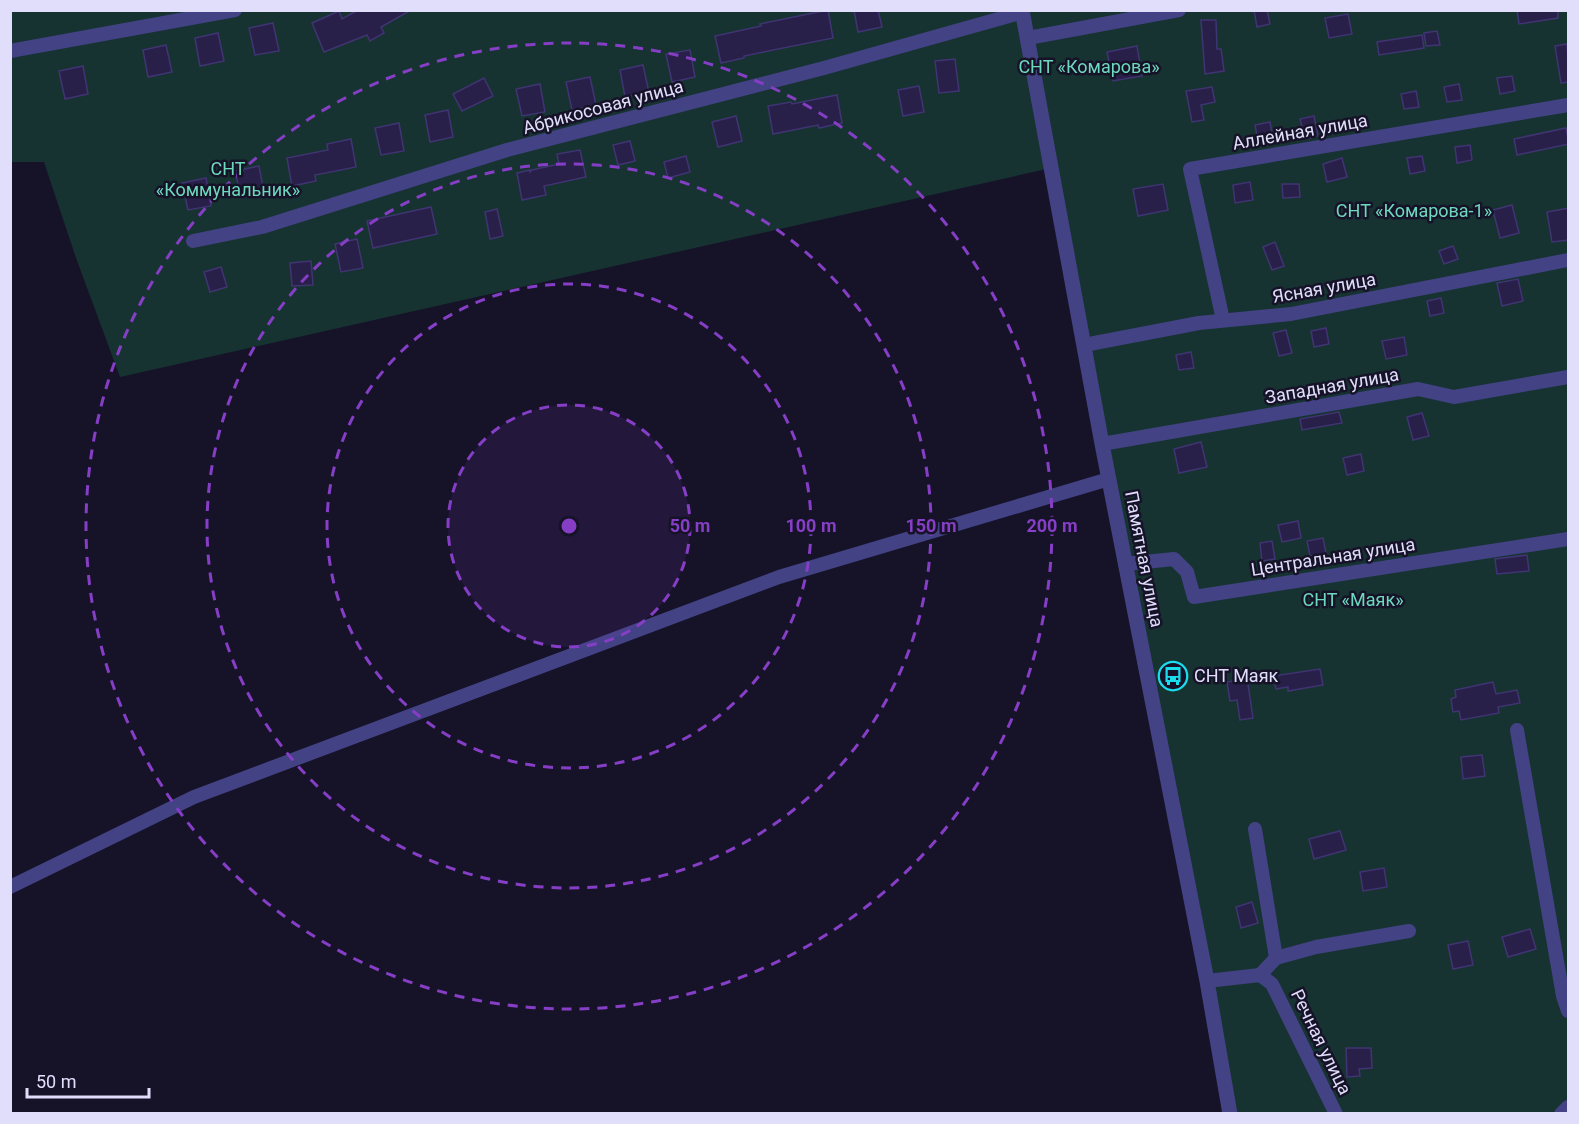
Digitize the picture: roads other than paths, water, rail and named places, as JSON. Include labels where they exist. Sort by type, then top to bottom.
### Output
[{"type":"street","points":[[10,51],[235,10]]},
{"type":"street","points":[[1028,39],[1179,10]]},
{"type":"street","name":"Памятная улица","points":[[1023,11],[1102,444],[1207,981],[1230,1113]]},
{"type":"street","name":"Абрикосовая улица","points":[[193,241],[262,227],[507,150],[824,68],[1023,11]]},
{"type":"street","name":"Аллейная улица","points":[[1223,321],[1190,169],[1569,105]]},
{"type":"street","name":"Ясная улица","points":[[1084,345],[1198,323],[1291,314],[1569,260]]},
{"type":"street","name":"Западная улица","points":[[1102,444],[1418,389],[1454,397],[1569,377]]},
{"type":"street","points":[[10,887],[194,797],[768,582],[1109,479]]},
{"type":"street","name":"Центральная улица","points":[[1125,564],[1174,559],[1187,572],[1194,597],[1569,539]]},
{"type":"street","points":[[1517,730],[1560,984],[1569,1011]]},
{"type":"street","points":[[1255,829],[1276,958]]},
{"type":"street","points":[[1207,981],[1260,975],[1276,958],[1316,947],[1409,931]]},
{"type":"street","name":"Речная улица","points":[[1260,975],[1272,984],[1336,1113]]},
{"type":"street","points":[[1561,1113],[1569,1107]]},
{"type":"place","name":"СНТ Маяк","points":[[1173,676]]},
{"type":"park label","name":"СНТ «Комарова»","points":[[1089,67]]},
{"type":"park label","name":"СНТ «Коммунальник»","points":[[228,180]]},
{"type":"park label","name":"СНТ «Комарова-1»","points":[[1414,211]]},
{"type":"park label","name":"СНТ «Маяк»","points":[[1353,600]]}]
